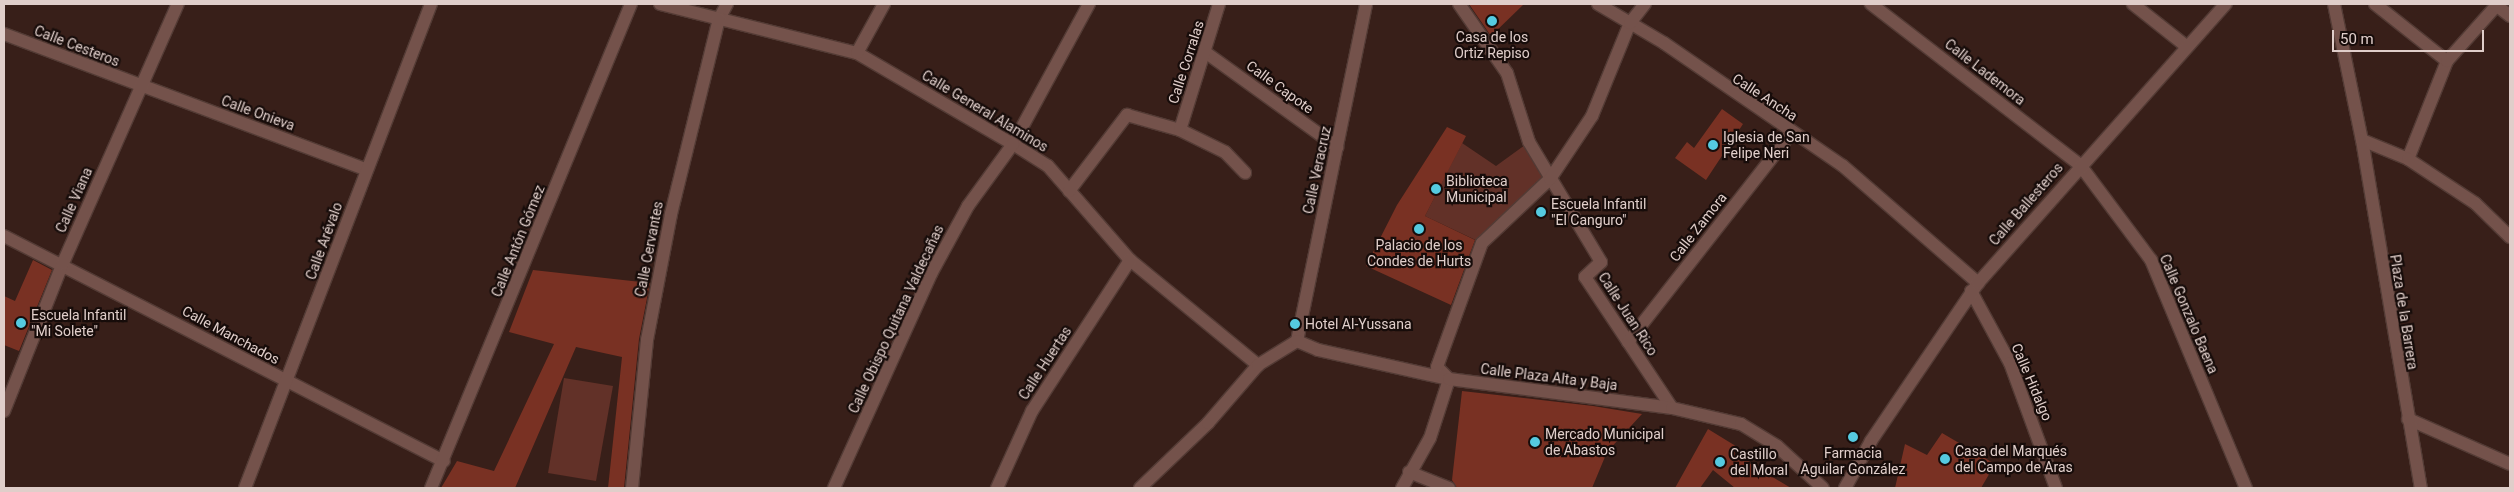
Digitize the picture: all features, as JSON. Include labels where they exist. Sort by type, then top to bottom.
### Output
[{"type":"street","name":"Calle Viana","points":[[4,411],[63,262],[178,4]]},
{"type":"street","name":"Calle Arévalo","points":[[245,488],[431,4]]},
{"type":"street","name":"Calle Antón Gómez","points":[[431,488],[444,461],[631,4]]},
{"type":"street","name":"Calle General Alaminos","points":[[660,4],[857,53],[1013,144],[1048,166],[1130,260],[1258,365]]},
{"type":"street","name":"Calle Cervantes","points":[[632,488],[646,340],[671,214],[720,19],[727,4]]},
{"type":"street","points":[[857,53],[884,4]]},
{"type":"street","name":"Calle Obispo Quitana Valdecañas","points":[[834,488],[931,274],[968,206],[1013,144],[1088,4]]},
{"type":"street","name":"Calle Corralas","points":[[1180,130],[1219,4]]},
{"type":"street","name":"Calle Veracruz","points":[[1297,341],[1366,4]]},
{"type":"street","name":"Calle Juan Rico","points":[[1459,4],[1507,73],[1529,142],[1601,262],[1585,277],[1672,408]]},
{"type":"street","name":"Calle Ancha","points":[[1598,4],[1630,23],[1843,166],[1974,287]]},
{"type":"street","points":[[1402,488],[1409,472],[1430,438],[1449,379],[1437,367],[1482,243],[1550,179],[1592,116],[1630,23],[1644,4]]},
{"type":"street","name":"Calle Lademora","points":[[1871,4],[2080,165]]},
{"type":"street","points":[[2133,4],[2186,46]]},
{"type":"street","name":"Calle Ballesteros","points":[[1845,488],[1871,441],[1974,287],[2080,165],[2226,4]]},
{"type":"street","name":"Plaza de la Barrera","points":[[2334,4],[2362,140],[2421,488]]},
{"type":"street","points":[[2375,4],[2447,61]]},
{"type":"street","points":[[2408,159],[2447,61],[2497,5],[2510,16]]},
{"type":"street","name":"Calle Cesteros","points":[[4,34],[140,86]]},
{"type":"street","name":"Calle Capote","points":[[1205,52],[1337,147]]},
{"type":"street","name":"Calle Onieva","points":[[140,86],[366,169]]},
{"type":"street","points":[[1069,191],[1127,115],[1180,130],[1225,152],[1245,174]]},
{"type":"street","name":"Calle Zamora","points":[[1628,342],[1792,132]]},
{"type":"street","points":[[2362,140],[2408,159],[2475,203],[2510,237]]},
{"type":"street","name":"Calle Gonzalo Baena","points":[[2080,165],[2151,260],[2246,488]]},
{"type":"street","name":"Calle Manchados","points":[[4,236],[63,262],[287,382],[444,461]]},
{"type":"street","name":"Calle Huertas","points":[[997,488],[1032,411],[1130,260]]},
{"type":"street","name":"Calle Hidalgo","points":[[1974,287],[2010,364],[2056,488]]},
{"type":"street","points":[[1140,488],[1208,423],[1258,365],[1297,341]]},
{"type":"street","name":"Calle Plaza Alta y Baja","points":[[1297,341],[1318,350],[1449,379],[1672,408],[1741,424],[1777,446],[1823,488]]},
{"type":"street","points":[[2408,419],[2510,464]]},
{"type":"street","points":[[1409,472],[1449,488]]},
{"type":"shaded area","points":[[1529,142],[1550,179],[1482,243],[1425,216],[1462,143],[1496,166]]},
{"type":"shaded area","points":[[564,378],[613,386],[596,481],[548,473]]},
{"type":"building","name":"Casa de los Ortiz Repiso","points":[[1469,4],[1524,4],[1491,36]]},
{"type":"building","name":"Iglesia de San Felipe Neri","points":[[1722,109],[1743,124],[1706,180],[1675,158],[1687,142],[1694,148]]},
{"type":"building","name":"Palacio de los Condes de Hurts","points":[[1447,127],[1466,136],[1425,216],[1475,240],[1451,305],[1366,266],[1397,205]]},
{"type":"building","name":"Escuela Infantil \"Mi Solete\"","points":[[33,260],[52,270],[19,351],[4,345],[4,296],[15,301]]},
{"type":"building","points":[[533,270],[650,283],[639,339],[624,488],[608,488],[622,357],[576,347],[515,488],[441,488],[457,461],[494,471],[554,344],[509,332]]},
{"type":"building","name":"Mercado Municipal de Abastos","points":[[1462,391],[1593,406],[1642,414],[1607,452],[1592,488],[1457,488],[1452,480]]},
{"type":"building","name":"Castillo del Moral","points":[[1708,429],[1752,456],[1749,463],[1791,488],[1735,488],[1713,470],[1700,488],[1675,488]]},
{"type":"building","name":"Casa del Marqués del Campo de Aras","points":[[1942,433],[1995,464],[1981,488],[1895,488],[1905,444],[1927,455]]},
{"type":"place","name":"Casa de los Ortiz Repiso","points":[[1492,21]]},
{"type":"place","name":"Iglesia de San Felipe Neri","points":[[1713,145]]},
{"type":"place","name":"Biblioteca Municipal","points":[[1436,189]]},
{"type":"place","name":"Escuela Infantil \"El Canguro\"","points":[[1541,212]]},
{"type":"place","name":"Palacio de los Condes de Hurts","points":[[1419,229]]},
{"type":"place","name":"Escuela Infantil \"Mi Solete\"","points":[[21,323]]},
{"type":"place","name":"Hotel Al-Yussana","points":[[1295,324]]},
{"type":"place","name":"Farmacia Aguilar González","points":[[1853,437]]},
{"type":"place","name":"Mercado Municipal de Abastos","points":[[1535,442]]},
{"type":"place","name":"Casa del Marqués del Campo de Aras","points":[[1945,459]]},
{"type":"place","name":"Castillo del Moral","points":[[1720,462]]}]
